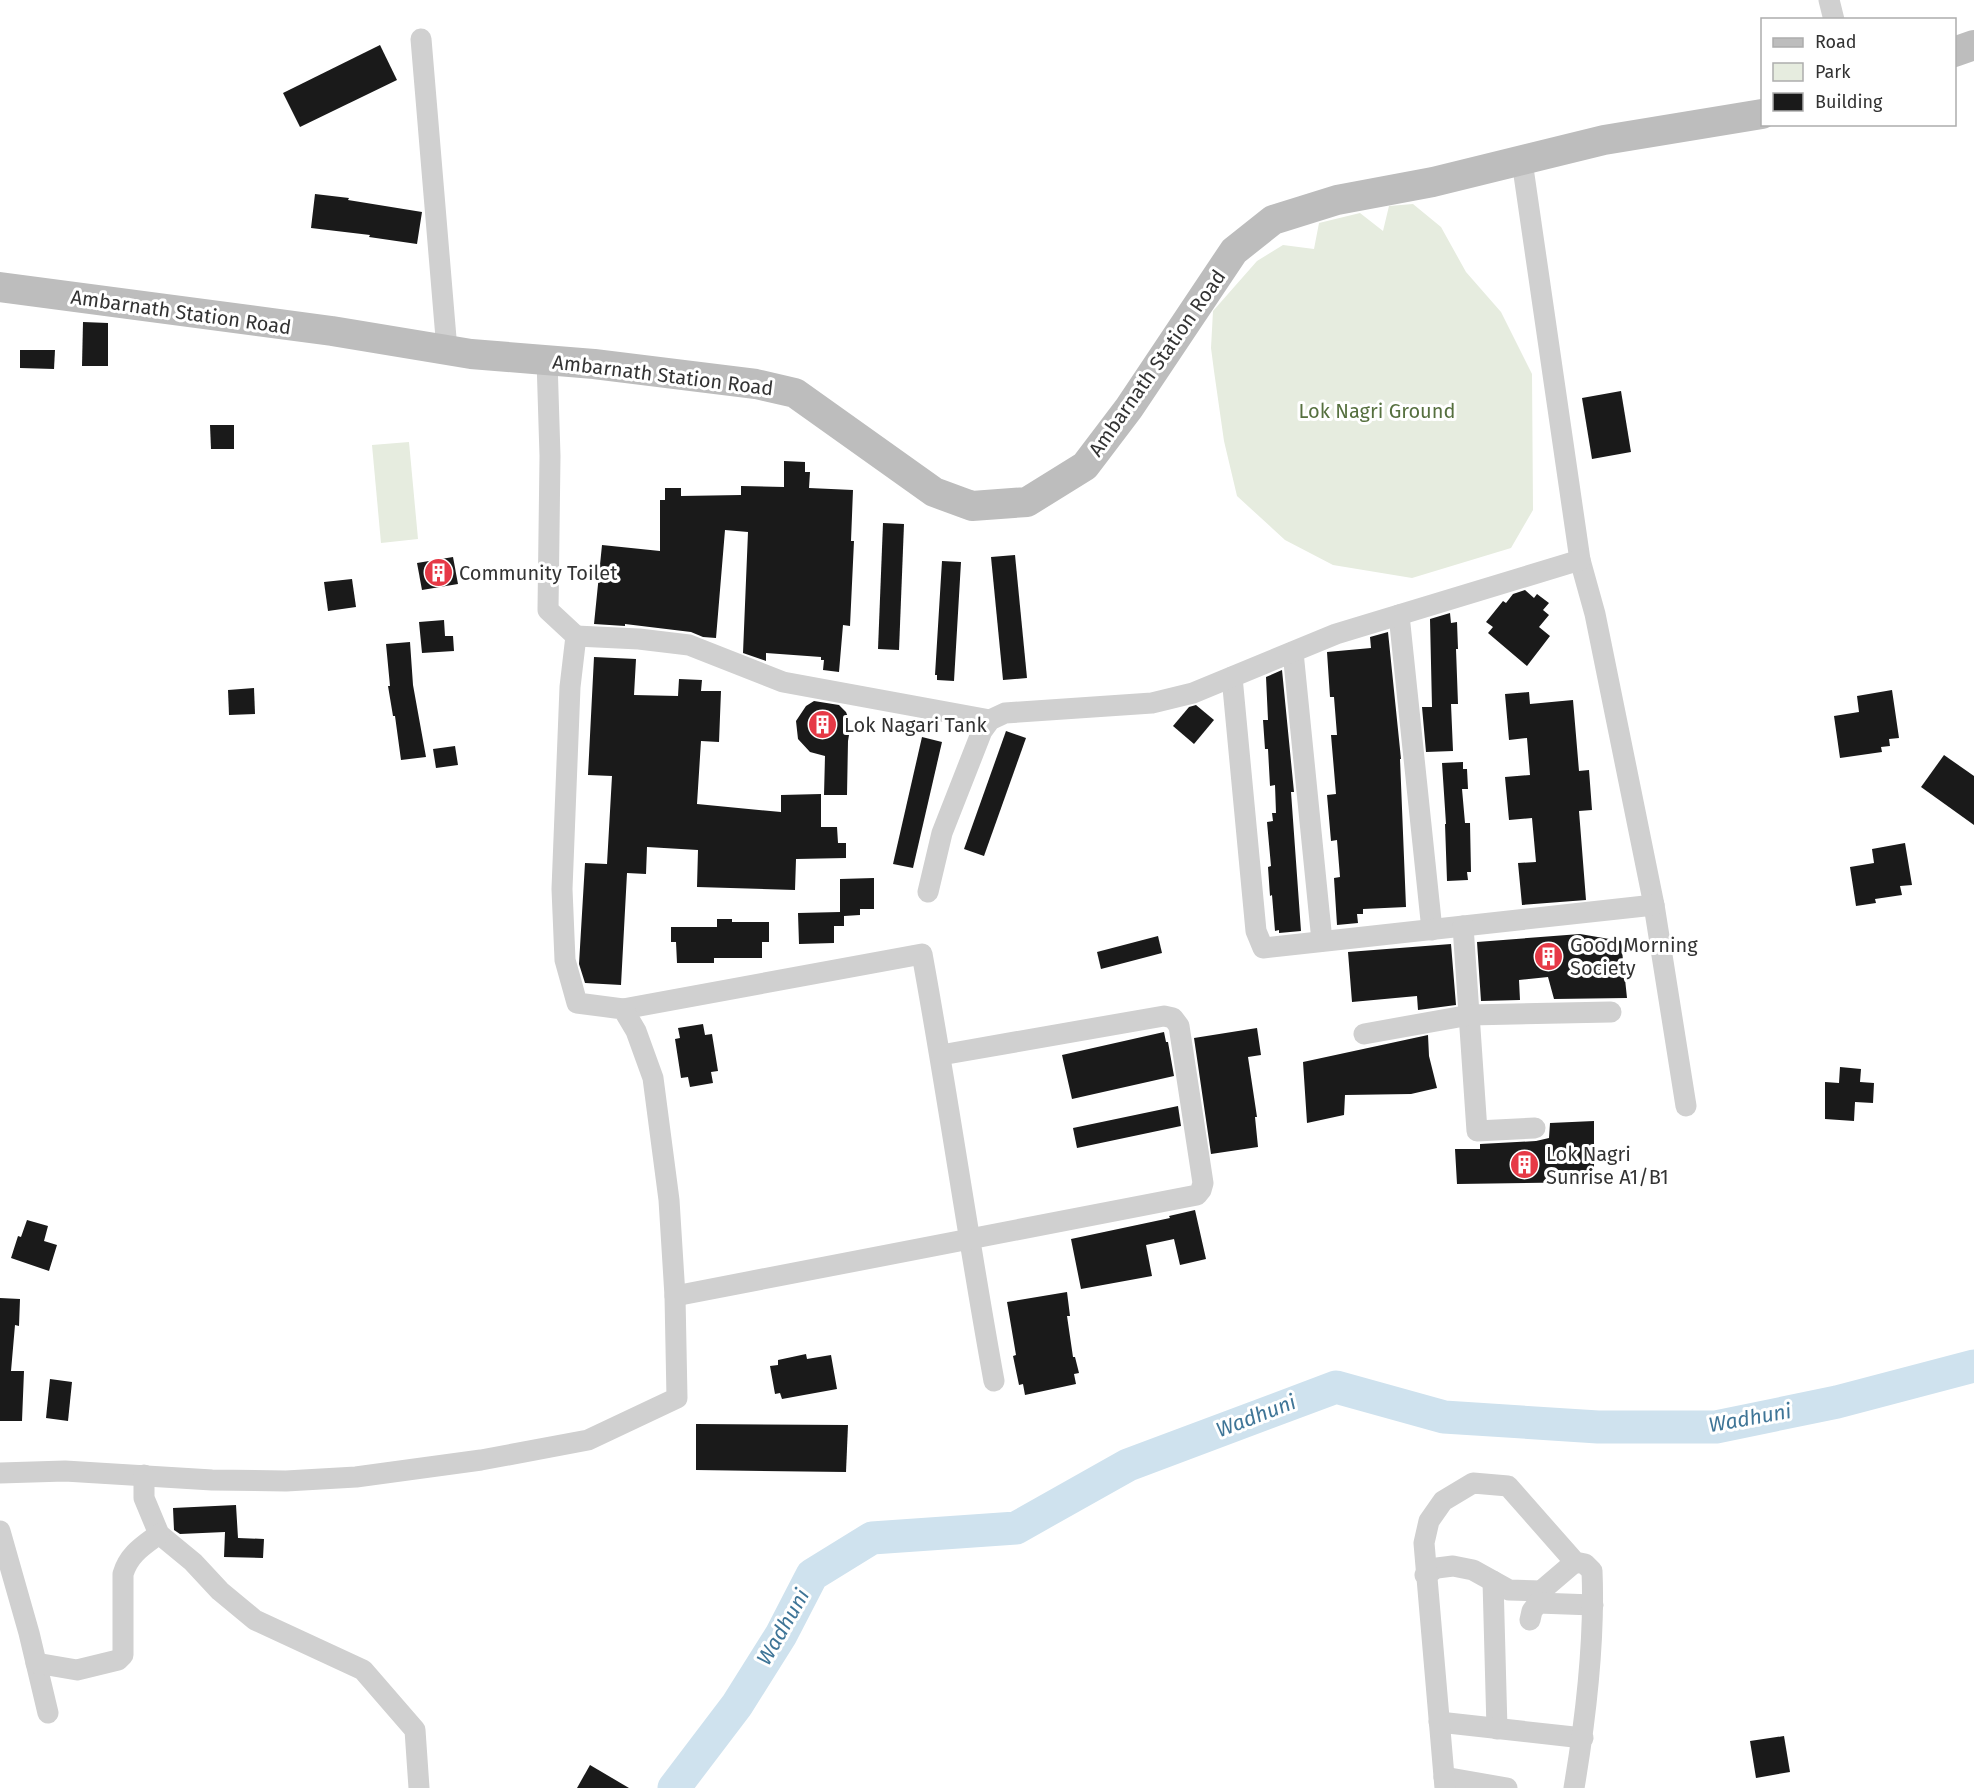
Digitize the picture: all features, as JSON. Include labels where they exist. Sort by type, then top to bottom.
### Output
[{"type":"main road","points":[[1956,51],[1974,45]]},
{"type":"main road","name":"Ambarnath Station Road","points":[[0,287],[332,331],[447,350],[594,364],[756,384],[795,393],[934,492],[972,506],[1027,502],[1085,466],[1135,399],[1234,251],[1273,220],[1337,200],[1433,182],[1604,140],[1761,114]]},
{"type":"street","points":[[1829,0],[1834,18]]},
{"type":"street","points":[[421,39],[447,350]]},
{"type":"street","points":[[1522,161],[1580,560],[1595,614],[1654,905],[1686,1106]]},
{"type":"street","points":[[547,360],[550,456],[549,610],[576,636],[639,639],[689,645],[783,682],[990,720]]},
{"type":"street","points":[[928,892],[942,833],[982,731],[990,720],[1005,713],[1152,703],[1193,693],[1336,634],[1580,560]]},
{"type":"street","points":[[1399,615],[1432,930]]},
{"type":"street","points":[[576,636],[570,687],[562,889],[565,960],[577,1003],[623,1009],[922,954],[941,1055],[968,1238],[994,1381]]},
{"type":"street","points":[[1293,652],[1322,941]]},
{"type":"street","points":[[1232,677],[1256,931],[1263,948],[1654,905]]},
{"type":"street","points":[[1463,926],[1477,1131],[1535,1128]]},
{"type":"street","points":[[0,1473],[65,1471],[212,1480],[286,1481],[356,1477],[481,1460],[588,1440],[677,1398],[675,1296],[669,1200],[653,1078],[636,1031],[623,1009]]},
{"type":"street","points":[[1364,1034],[1470,1015],[1611,1012]]},
{"type":"street","points":[[675,1296],[1197,1195],[1201,1190],[1203,1183],[1179,1026],[1173,1018],[1164,1016],[941,1055]]},
{"type":"street","points":[[144,1475],[144,1498],[159,1534],[193,1562],[220,1590],[255,1620],[363,1670],[415,1730],[419,1788]]},
{"type":"street","points":[[1507,1788],[1445,1782],[1425,1575],[1424,1543],[1429,1521],[1443,1501],[1473,1483],[1508,1486],[1575,1562],[1585,1564],[1592,1571],[1593,1605],[1583,1738],[1574,1788]]},
{"type":"street","points":[[0,1531],[48,1713]]},
{"type":"street","points":[[36,1664],[76,1670],[118,1660],[123,1655],[123,1574],[129,1557],[159,1534]]},
{"type":"street","points":[[1425,1575],[1437,1568],[1453,1566],[1473,1570],[1509,1590],[1541,1591],[1575,1562]]},
{"type":"street","points":[[1493,1581],[1497,1729]]},
{"type":"street","points":[[1530,1620],[1532,1611],[1538,1604],[1593,1605]]},
{"type":"street","points":[[1439,1722],[1583,1738]]},
{"type":"green space","name":"Lok Nagri Ground","points":[[1413,204],[1441,227],[1466,272],[1501,312],[1532,374],[1533,510],[1511,548],[1412,578],[1333,565],[1285,540],[1237,496],[1224,441],[1211,348],[1213,311],[1257,261],[1283,245],[1314,249],[1319,223],[1360,213],[1383,231],[1389,206]]},
{"type":"green space","points":[[409,442],[418,539],[381,543],[372,445]]},
{"type":"building","points":[[380,45],[397,80],[300,127],[283,93]]},
{"type":"building","points":[[315,194],[422,212],[417,244],[369,237],[370,235],[311,228]]},
{"type":"building","points":[[83,322],[108,323],[108,366],[82,366]]},
{"type":"building","points":[[20,350],[55,350],[54,369],[20,368]]},
{"type":"building","points":[[1621,391],[1631,452],[1592,459],[1582,398]]},
{"type":"building","points":[[210,425],[234,425],[234,449],[211,449]]},
{"type":"building","points":[[784,461],[805,462],[805,472],[810,472],[809,488],[853,490],[851,541],[854,541],[850,626],[843,625],[839,672],[823,670],[824,660],[821,660],[821,657],[766,653],[766,661],[743,653],[748,532],[725,530],[716,638],[703,637],[691,632],[625,624],[625,626],[594,624],[602,545],[660,551],[660,500],[665,500],[665,488],[681,488],[681,496],[741,495],[741,486],[784,487]]},
{"type":"building","points":[[883,523],[904,524],[899,650],[878,649]]},
{"type":"building","points":[[1015,555],[1027,678],[1003,680],[991,557]]},
{"type":"building","name":"Community Toilet","points":[[453,557],[458,584],[422,590],[417,563]]},
{"type":"building","points":[[942,561],[961,562],[954,681],[937,680],[937,675],[935,675]]},
{"type":"building","points":[[352,579],[356,607],[328,611],[324,582]]},
{"type":"building","points":[[1525,590],[1534,598],[1537,594],[1549,603],[1543,610],[1549,615],[1539,627],[1550,636],[1527,666],[1488,633],[1493,627],[1486,622],[1503,601],[1506,603],[1513,594]]},
{"type":"building","points":[[1450,613],[1451,623],[1457,622],[1458,649],[1456,649],[1458,704],[1451,704],[1453,751],[1426,752],[1422,707],[1432,707],[1430,619]]},
{"type":"building","points":[[444,620],[445,636],[453,636],[454,651],[422,653],[419,622]]},
{"type":"building","points":[[1388,632],[1401,759],[1406,907],[1363,909],[1363,914],[1357,914],[1358,923],[1337,925],[1334,878],[1340,877],[1337,840],[1331,841],[1327,795],[1336,794],[1331,735],[1337,735],[1334,697],[1330,697],[1327,652],[1371,648],[1370,637]]},
{"type":"building","points":[[410,642],[413,685],[426,757],[401,760],[388,686],[390,686],[386,644]]},
{"type":"building","points":[[594,657],[636,659],[634,695],[678,696],[679,679],[702,680],[701,691],[721,691],[719,742],[701,741],[697,804],[781,812],[781,795],[821,794],[821,827],[837,827],[838,843],[846,843],[846,858],[796,859],[795,890],[697,887],[698,850],[647,847],[646,874],[627,873],[621,985],[585,983],[579,964],[585,863],[607,864],[612,776],[588,775]]},
{"type":"building","points":[[1282,670],[1294,792],[1291,792],[1301,931],[1279,933],[1279,930],[1275,931],[1268,867],[1271,866],[1267,822],[1273,821],[1272,813],[1276,813],[1275,785],[1270,786],[1268,749],[1265,749],[1263,720],[1268,720],[1266,677]]},
{"type":"building","points":[[254,688],[255,714],[229,715],[228,690]]},
{"type":"building","points":[[1892,690],[1899,738],[1889,739],[1890,746],[1881,747],[1882,752],[1840,758],[1834,716],[1859,712],[1857,696]]},
{"type":"building","points":[[1529,692],[1530,704],[1573,700],[1579,771],[1589,770],[1592,810],[1579,811],[1586,900],[1522,905],[1518,863],[1536,862],[1532,818],[1509,820],[1505,777],[1530,775],[1527,738],[1509,740],[1505,694]]},
{"type":"building","name":"Lok Nagari Tank","points":[[814,701],[839,705],[846,712],[849,720],[847,795],[824,795],[825,756],[810,752],[798,739],[796,721],[806,706]]},
{"type":"building","points":[[1196,705],[1214,720],[1194,744],[1173,726],[1189,707]]},
{"type":"building","points":[[1006,731],[1026,738],[984,856],[964,849]]},
{"type":"building","points":[[922,737],[942,742],[913,868],[893,864]]},
{"type":"building","points":[[455,746],[458,765],[436,768],[433,749]]},
{"type":"building","points":[[1944,755],[1974,776],[1974,825],[1921,787]]},
{"type":"building","points":[[1463,762],[1463,769],[1467,769],[1468,789],[1462,789],[1465,823],[1470,823],[1471,872],[1467,872],[1468,880],[1447,881],[1442,763]]},
{"type":"building","points":[[1905,843],[1912,885],[1900,886],[1902,895],[1875,899],[1876,903],[1856,906],[1850,867],[1874,863],[1872,849]]},
{"type":"building","points":[[874,878],[874,909],[860,909],[860,915],[844,916],[844,926],[834,926],[834,943],[799,944],[798,913],[840,912],[840,879]]},
{"type":"building","points":[[717,919],[732,919],[732,922],[769,922],[769,942],[762,942],[762,958],[714,958],[714,963],[677,963],[676,942],[671,942],[671,927],[717,927]]},
{"type":"building","name":"Good Morning Society","points":[[1580,934],[1621,941],[1627,998],[1554,999],[1548,977],[1519,980],[1520,1000],[1481,1001],[1477,942]]},
{"type":"building","points":[[1158,936],[1162,953],[1101,969],[1097,952]]},
{"type":"building","points":[[1451,944],[1456,1005],[1418,1010],[1417,996],[1352,1002],[1348,952]]},
{"type":"building","points":[[703,1024],[705,1035],[712,1034],[718,1071],[711,1072],[713,1083],[690,1087],[688,1077],[681,1078],[675,1039],[680,1038],[678,1028]]},
{"type":"building","points":[[1257,1028],[1261,1055],[1248,1057],[1257,1117],[1255,1117],[1258,1147],[1211,1154],[1194,1038]]},
{"type":"building","points":[[1164,1032],[1174,1076],[1072,1099],[1062,1055]]},
{"type":"building","points":[[1428,1035],[1429,1056],[1437,1088],[1411,1094],[1345,1095],[1344,1115],[1307,1123],[1303,1062]]},
{"type":"building","points":[[1840,1067],[1861,1069],[1860,1082],[1874,1083],[1873,1103],[1855,1102],[1854,1121],[1825,1119],[1825,1082],[1839,1083]]},
{"type":"building","points":[[1178,1106],[1181,1126],[1077,1148],[1073,1128]]},
{"type":"building","name":"Lok Nagri Sunrise A1/B1","points":[[1594,1121],[1594,1182],[1457,1184],[1455,1149],[1480,1149],[1480,1144],[1536,1141],[1549,1138],[1550,1123]]},
{"type":"building","points":[[1195,1210],[1206,1259],[1180,1265],[1174,1239],[1146,1245],[1152,1276],[1081,1289],[1071,1239],[1170,1218],[1169,1216]]},
{"type":"building","points":[[27,1220],[48,1226],[44,1241],[57,1245],[49,1271],[11,1258],[18,1236],[21,1237]]},
{"type":"building","points":[[1067,1292],[1070,1316],[1067,1316],[1073,1357],[1075,1357],[1079,1373],[1074,1374],[1076,1384],[1025,1395],[1023,1384],[1019,1385],[1013,1356],[1016,1355],[1007,1302]]},
{"type":"building","points":[[0,1298],[20,1299],[19,1326],[15,1325],[11,1371],[24,1371],[22,1421],[0,1421]]},
{"type":"building","points":[[806,1354],[807,1359],[831,1355],[837,1389],[782,1399],[780,1393],[775,1394],[770,1366],[778,1365],[778,1360]]},
{"type":"building","points":[[50,1379],[72,1382],[68,1421],[46,1418]]},
{"type":"building","points":[[696,1424],[848,1425],[846,1472],[696,1470]]},
{"type":"building","points":[[236,1505],[238,1538],[264,1539],[263,1558],[224,1557],[225,1532],[180,1534],[174,1530],[173,1508]]},
{"type":"building","points":[[1784,1736],[1790,1772],[1756,1778],[1750,1741]]},
{"type":"building","points":[[590,1765],[629,1788],[577,1788]]},
{"type":"waterway","name":"Wadhuni","points":[[674,1788],[737,1705],[781,1635],[812,1575],[872,1538],[1016,1528],[1128,1465],[1336,1387],[1444,1417],[1598,1427],[1716,1427],[1837,1402],[1974,1366]]},
{"type":"place","name":"Community Toilet","points":[[438,573]]},
{"type":"place","name":"Lok Nagari Tank","points":[[823,725]]},
{"type":"place","name":"Good Morning Society","points":[[1549,956]]},
{"type":"place","name":"Lok Nagri Sunrise A1/B1","points":[[1525,1165]]}]
